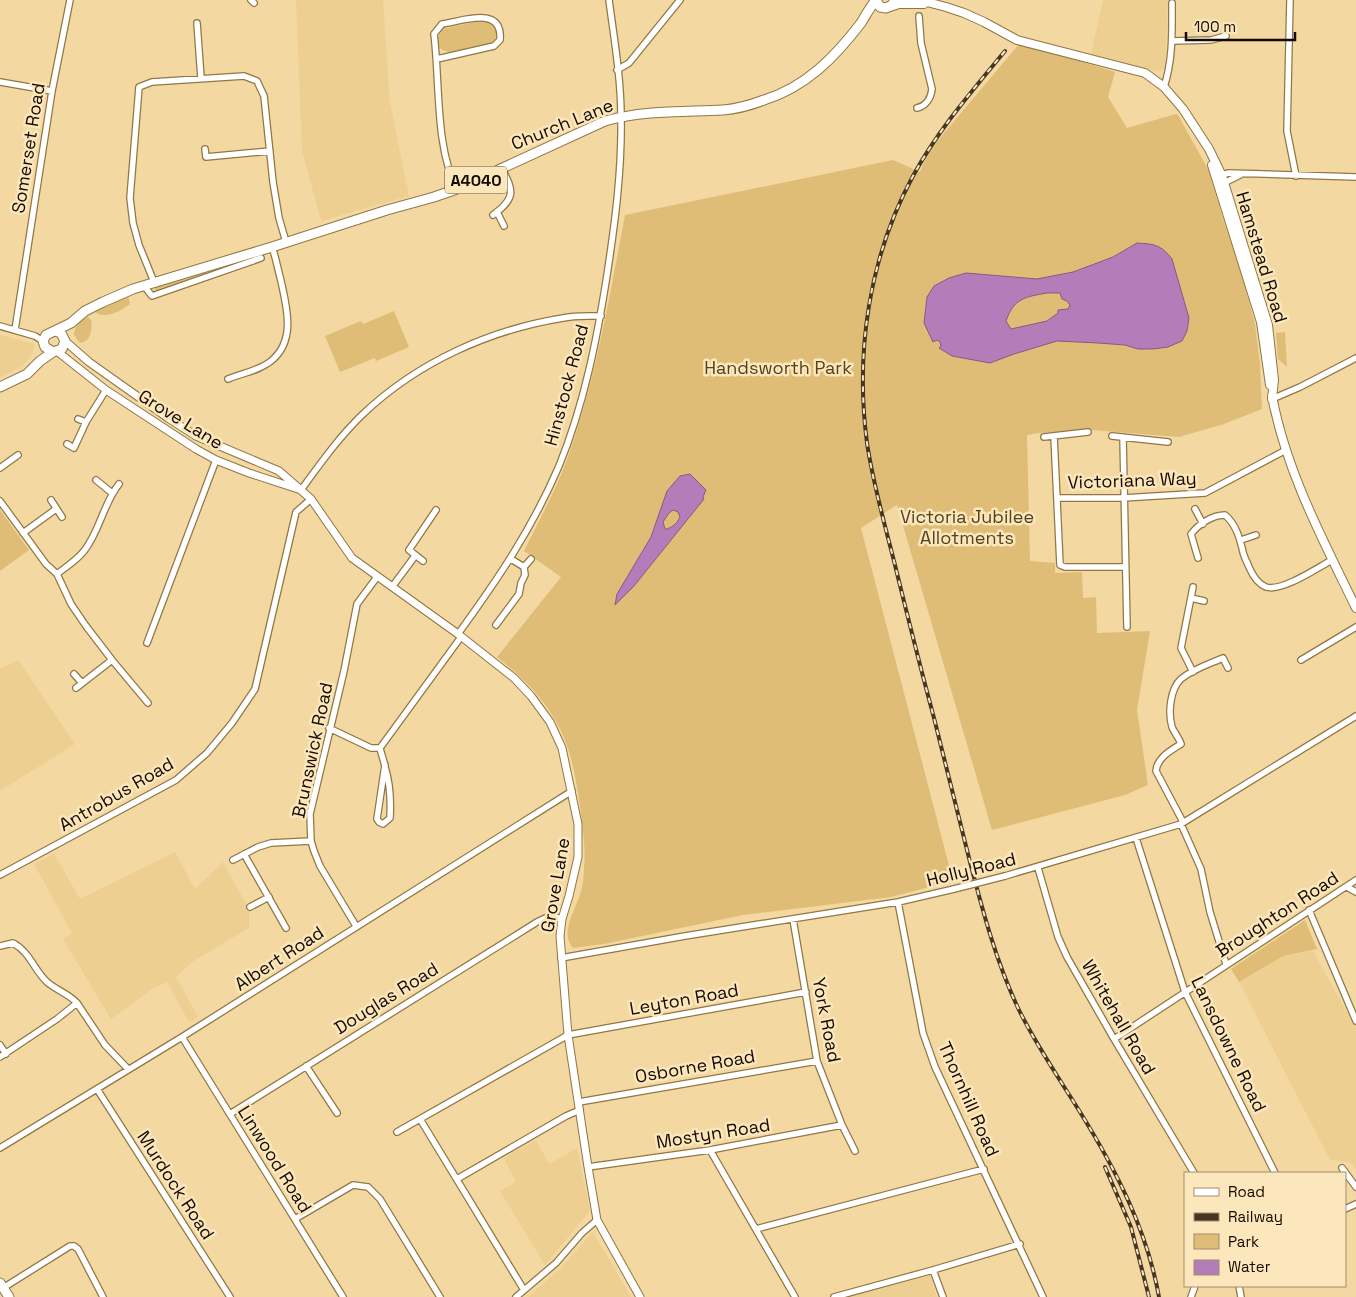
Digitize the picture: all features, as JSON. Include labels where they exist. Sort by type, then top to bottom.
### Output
[{"type":"main road","points":[[876,0],[878,5],[889,5]]},
{"type":"main road","name":"Church Lane","points":[[52,331],[71,323],[84,311],[154,282],[387,210],[434,198],[605,121],[621,116],[726,110],[752,105],[777,96],[797,86],[816,73],[862,22],[876,0]]},
{"type":"main road","name":"Hamstead Road","points":[[919,0],[964,13],[1017,40],[1145,73],[1154,78],[1183,109],[1209,149],[1221,175],[1220,185]]},
{"type":"main road","name":"Hamstead Road","points":[[889,5],[932,4]]},
{"type":"main road","name":"Church Lane","points":[[862,22],[889,5]]},
{"type":"main road","name":"Hamstead Road","points":[[1196,131],[1220,185],[1268,325],[1274,380],[1272,399],[1286,450],[1306,504],[1356,608]]},
{"type":"main road","name":"Church Lane","points":[[65,339],[71,323]]},
{"type":"main road","points":[[0,386],[27,374],[40,361],[64,347],[65,339],[61,333],[52,331],[41,340],[40,361]]},
{"type":"main road","points":[[41,340],[46,349],[55,352]]},
{"type":"main road","points":[[2,1285],[9,1297]]},
{"type":"street","name":"Somerset Road","points":[[15,330],[52,90],[70,0]]},
{"type":"street","name":"Hinstock Road","points":[[380,748],[460,636],[511,559],[559,465],[586,383],[601,316],[616,213],[621,116],[609,0]]},
{"type":"street","points":[[617,70],[629,63],[680,0]]},
{"type":"street","points":[[1290,0],[1287,131],[1296,176]]},
{"type":"street","points":[[1164,87],[1170,70],[1172,3]]},
{"type":"street","points":[[917,108],[927,103],[932,95],[921,43],[919,16]]},
{"type":"street","points":[[438,59],[494,46],[500,40],[501,30],[496,21],[487,17],[442,24],[434,34],[438,59],[443,149],[457,189]]},
{"type":"street","points":[[197,23],[201,78]]},
{"type":"street","points":[[1172,41],[1211,40],[1226,36]]},
{"type":"street","points":[[154,282],[139,245],[133,223],[130,198],[139,88],[152,82],[244,76],[257,81],[264,96],[279,218],[286,242]]},
{"type":"street","points":[[0,82],[52,90]]},
{"type":"street","points":[[205,149],[206,156],[214,157],[270,151]]},
{"type":"street","points":[[501,167],[510,184],[512,193],[508,203],[495,214],[504,226]]},
{"type":"street","points":[[1221,175],[1229,173],[1240,175],[1356,177]]},
{"type":"street","points":[[1220,185],[1240,175]]},
{"type":"street","points":[[228,379],[258,369],[271,361],[280,351],[286,338],[289,321],[272,247]]},
{"type":"street","points":[[144,286],[152,296],[261,258]]},
{"type":"street","points":[[301,490],[328,453],[363,414],[400,384],[429,364],[501,332],[564,317],[601,316]]},
{"type":"street","points":[[0,326],[41,340]]},
{"type":"street","name":"Grove Lane","points":[[65,339],[90,362],[196,436],[279,471],[311,499],[352,558],[460,636],[514,678],[540,707],[550,722],[562,748],[578,824],[579,842],[574,876],[562,919],[560,936],[568,1035],[588,1167],[597,1220],[640,1297]]},
{"type":"street","name":"Grove Lane","points":[[55,352],[106,390],[196,449],[216,460],[301,490]]},
{"type":"street","points":[[1272,399],[1300,388],[1356,358]]},
{"type":"street","points":[[67,444],[74,448],[86,422],[106,390]]},
{"type":"street","points":[[78,419],[86,422]]},
{"type":"street","points":[[1044,437],[1088,432]]},
{"type":"street","points":[[1054,436],[1060,565],[1065,567],[1125,567]]},
{"type":"street","points":[[1112,436],[1168,442]]},
{"type":"street","points":[[1123,437],[1126,627]]},
{"type":"street","name":"Victoriana Way","points":[[1058,498],[1123,498],[1205,493],[1286,450]]},
{"type":"street","points":[[0,468],[18,455]]},
{"type":"street","points":[[147,643],[216,460]]},
{"type":"street","points":[[96,480],[112,493]]},
{"type":"street","points":[[57,574],[84,551],[95,534],[112,493],[118,484]]},
{"type":"street","name":"Antrobus Road","points":[[0,875],[176,780],[214,745],[232,723],[255,689],[296,512],[311,499]]},
{"type":"street","points":[[51,500],[62,518]]},
{"type":"street","points":[[0,501],[46,564],[57,574],[71,604],[112,660],[148,704]]},
{"type":"street","points":[[23,533],[56,509]]},
{"type":"street","points":[[1195,509],[1203,524]]},
{"type":"street","points":[[423,561],[409,550],[436,510]]},
{"type":"street","points":[[1198,558],[1191,534],[1203,524],[1220,515],[1225,515],[1241,540],[1243,554],[1251,572],[1258,582],[1265,587],[1274,588],[1284,585],[1332,560]]},
{"type":"street","points":[[1241,540],[1256,535]]},
{"type":"street","points":[[392,587],[415,556]]},
{"type":"street","points":[[496,625],[519,594],[521,583],[526,575],[524,568],[511,559]]},
{"type":"street","points":[[524,568],[531,559]]},
{"type":"street","name":"Brunswick Road","points":[[356,926],[320,866],[311,841],[310,814],[344,671],[357,604],[378,577]]},
{"type":"street","points":[[1193,587],[1181,648],[1193,672]]},
{"type":"street","points":[[1191,598],[1204,600]]},
{"type":"street","points":[[1302,660],[1356,626]]},
{"type":"street","points":[[1226,964],[1210,912],[1201,869],[1182,823],[1156,771],[1156,766],[1161,759],[1181,744],[1172,728],[1174,687],[1180,680],[1193,672],[1223,658],[1228,668]]},
{"type":"street","points":[[76,688],[112,660]]},
{"type":"street","points":[[74,674],[82,684]]},
{"type":"street","name":"Holly Road","points":[[561,958],[898,902],[1038,868],[1182,823],[1356,716]]},
{"type":"street","points":[[329,728],[371,748],[380,748],[385,765],[389,784],[391,810],[390,818],[383,824],[377,818],[385,765]]},
{"type":"street","name":"Albert Road","points":[[0,1148],[182,1037],[572,791]]},
{"type":"street","name":"Lansdowne Road","points":[[1136,838],[1185,992],[1275,1172]]},
{"type":"street","points":[[233,860],[258,847],[271,843],[311,841]]},
{"type":"street","points":[[244,854],[286,928]]},
{"type":"street","name":"Whitehall Road","points":[[1038,868],[1058,937],[1067,957],[1193,1172]]},
{"type":"street","name":"Broughton Road","points":[[1114,1039],[1356,880]]},
{"type":"street","points":[[1347,887],[1356,892]]},
{"type":"street","points":[[250,907],[269,897]]},
{"type":"street","name":"Thornhill Road","points":[[898,902],[924,1033],[935,1067],[1020,1244],[1043,1297]]},
{"type":"street","points":[[1309,910],[1356,1020]]},
{"type":"street","name":"Douglas Road","points":[[230,1114],[537,922],[550,916],[562,919]]},
{"type":"street","name":"York Road","points":[[793,919],[817,1061],[842,1125],[855,1151]]},
{"type":"street","points":[[0,946],[13,942],[22,948],[48,983],[72,997],[105,1045],[128,1069]]},
{"type":"street","name":"Leyton Road","points":[[397,1132],[568,1035],[806,992]]},
{"type":"street","points":[[0,1045],[3,1055],[57,1019],[77,1003]]},
{"type":"street","name":"Linwood Road","points":[[182,1037],[343,1297]]},
{"type":"street","name":"Osborne Road","points":[[579,1102],[817,1061]]},
{"type":"street","points":[[306,1066],[337,1113]]},
{"type":"street","name":"Murdock Road","points":[[97,1089],[230,1297]]},
{"type":"street","points":[[457,1179],[566,1116],[580,1110]]},
{"type":"street","points":[[420,1119],[524,1290]]},
{"type":"street","name":"Mostyn Road","points":[[588,1167],[710,1150],[842,1125]]},
{"type":"street","points":[[710,1150],[794,1297]]},
{"type":"street","points":[[756,1229],[984,1168]]},
{"type":"street","points":[[1342,1168],[1345,1172]]},
{"type":"street","points":[[1346,1173],[1356,1187]]},
{"type":"street","points":[[295,1220],[353,1185],[368,1187],[380,1199],[440,1297]]},
{"type":"street","points":[[516,1297],[556,1263],[582,1233],[597,1220]]},
{"type":"street","points":[[834,1297],[1020,1244]]},
{"type":"street","points":[[2,1285],[70,1246],[74,1246],[78,1249],[103,1297]]},
{"type":"street","points":[[933,1270],[943,1297]]},
{"type":"shaded area","points":[[296,0],[383,0],[390,103],[409,196],[321,221],[302,151]]},
{"type":"shaded area","points":[[1103,0],[1168,0],[1165,69],[1158,71],[1091,54]]},
{"type":"shaded area","points":[[0,335],[35,344],[32,355],[22,366],[0,378]]},
{"type":"shaded area","points":[[18,660],[75,744],[0,791],[0,669]]},
{"type":"shaded area","points":[[175,852],[195,889],[223,862],[249,909],[249,928],[192,962],[176,977],[198,1017],[189,1022],[167,982],[152,989],[111,1019],[63,939],[72,933],[34,864],[54,854],[80,899]]},
{"type":"shaded area","points":[[1313,951],[1356,1029],[1356,1170],[1350,1162],[1330,1160],[1239,982],[1283,956]]},
{"type":"shaded area","points":[[536,1140],[549,1164],[577,1148],[590,1211],[545,1265],[500,1191],[516,1182],[504,1158]]},
{"type":"shaded area","points":[[593,1232],[631,1297],[528,1297],[560,1269]]},
{"type":"shaded area","points":[[930,1275],[937,1297],[848,1297]]},
{"type":"green space","points":[[485,20],[493,23],[497,32],[493,43],[457,52],[450,52],[439,47],[438,37],[442,29]]},
{"type":"green space","name":"Handsworth Park","points":[[1020,43],[1115,72],[1108,97],[1127,128],[1178,115],[1209,171],[1239,264],[1255,324],[1260,364],[1262,409],[1224,424],[1179,437],[1092,430],[1027,435],[1030,561],[1055,563],[1055,573],[1082,572],[1083,598],[1096,597],[1097,633],[1150,631],[1137,710],[1148,785],[1125,795],[992,830],[897,505],[861,528],[953,881],[891,897],[743,915],[604,944],[573,948],[569,942],[568,928],[582,888],[585,854],[576,781],[571,760],[560,729],[548,708],[524,681],[497,657],[561,577],[524,551],[561,476],[576,435],[600,342],[625,215],[893,160],[920,172],[929,151]]},
{"type":"green space","points":[[250,257],[251,259],[156,291],[153,286]]},
{"type":"green space","points":[[128,296],[130,304],[118,312],[103,315],[95,312]]},
{"type":"green space","points":[[394,311],[409,347],[376,361],[375,358],[340,372],[325,336],[361,321],[363,324]]},
{"type":"green space","points":[[88,317],[92,324],[90,335],[86,341],[80,343],[74,335],[75,329],[80,321]]},
{"type":"green space","points":[[1285,332],[1287,367],[1278,359],[1276,333]]},
{"type":"green space","points":[[0,510],[29,550],[0,571]]},
{"type":"green space","points":[[1305,920],[1317,949],[1283,956],[1239,982],[1231,969]]},
{"type":"water","points":[[1137,243],[1157,246],[1172,259],[1189,318],[1187,331],[1182,341],[1168,347],[1138,349],[1125,345],[1057,341],[990,363],[952,356],[939,348],[941,346],[940,342],[937,340],[933,342],[924,323],[927,297],[934,286],[949,278],[966,273],[1037,279],[1073,272],[1113,257]],"holes":[[[1047,293],[1060,293],[1062,299],[1070,305],[1068,309],[1058,310],[1058,313],[1047,321],[1011,329],[1006,321],[1013,307],[1021,300]]]},
{"type":"water","points":[[690,474],[706,490],[704,499],[634,586],[615,605],[617,594],[651,537],[667,491],[680,476]],"holes":[[[673,510],[678,512],[680,517],[678,521],[672,527],[665,529],[663,522],[669,513]]]},
{"type":"railway","points":[[1005,51],[956,111],[933,143],[913,176],[898,207],[886,239],[876,272],[865,340],[863,374],[867,443],[879,502],[975,881],[997,954],[1010,990],[1025,1022],[1118,1178],[1147,1248],[1159,1297]]},
{"type":"railway","points":[[1105,1167],[1131,1227],[1149,1297]]},
{"type":"park label","name":"Victoria Jubilee Allotments","points":[[967,526]]}]
